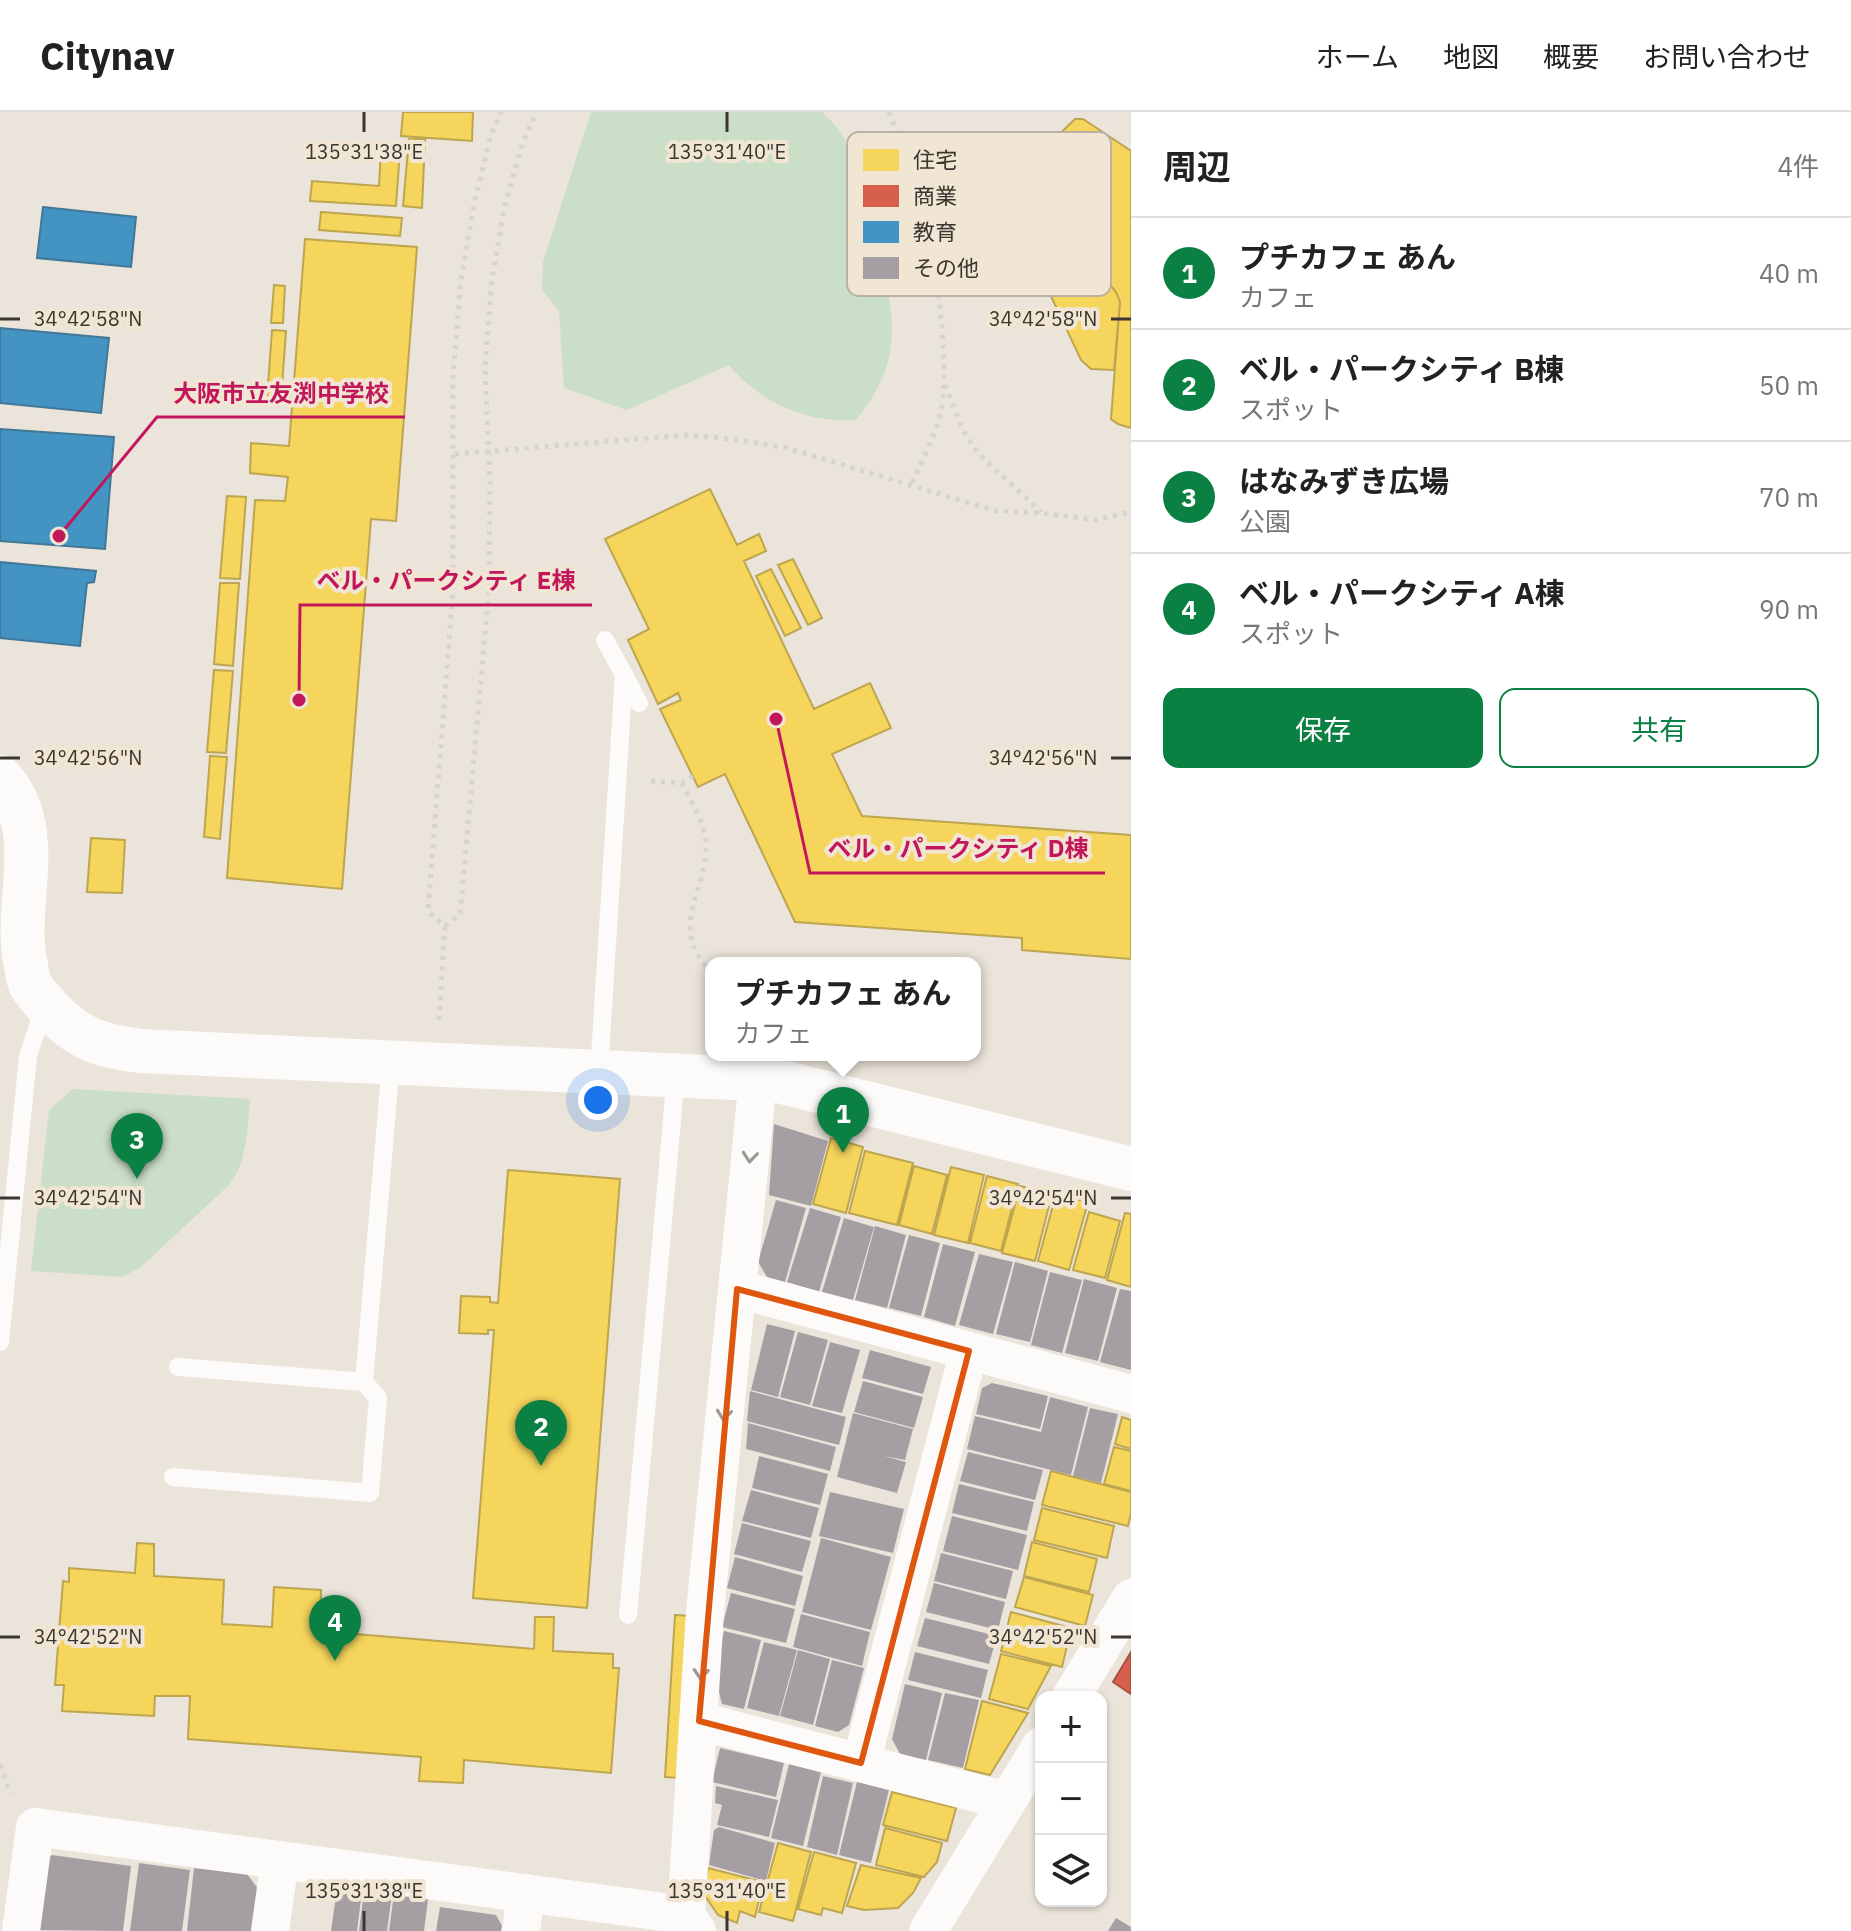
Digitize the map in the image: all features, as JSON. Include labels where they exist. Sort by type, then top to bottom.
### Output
[{"type":"street","points":[[0,777],[17,802],[28,841],[21,924],[30,984],[77,1033],[93,1042],[115,1047],[787,1081],[1131,1169]]},
{"type":"street","points":[[21,1931],[35,1827],[526,1893],[692,1923],[705,1612],[758,1079]]},
{"type":"street","points":[[737,1289],[1131,1394]]},
{"type":"street","points":[[861,1763],[969,1351]]},
{"type":"street","points":[[1075,1691],[1131,1598]]},
{"type":"street","points":[[699,1721],[1007,1801]]},
{"type":"street","points":[[928,1931],[1035,1756]]},
{"type":"street","points":[[270,1931],[280,1860]]},
{"type":"street","points":[[521,1931],[526,1893]]},
{"type":"lane","points":[[605,640],[639,703]]},
{"type":"lane","points":[[599,1072],[624,674]]},
{"type":"lane","points":[[0,1342],[28,1056],[46,1004]]},
{"type":"lane","points":[[364,1382],[391,1062]]},
{"type":"lane","points":[[628,1615],[676,1075]]},
{"type":"lane","points":[[173,1477],[370,1493],[378,1398],[364,1382],[178,1367]]},
{"type":"path","points":[[445,926],[428,911],[453,590],[453,375],[461,279],[487,152],[501,112]]},
{"type":"path","points":[[438,1032],[445,926],[460,915],[489,590],[490,451],[485,368],[492,279],[504,209],[522,145],[536,112]]},
{"type":"path","points":[[889,112],[897,132]]},
{"type":"path","points":[[910,487],[939,418],[945,384],[940,296]]},
{"type":"path","points":[[945,384],[964,432],[978,453],[1041,513]]},
{"type":"path","points":[[455,454],[686,435],[734,439],[787,448],[996,511],[1094,520],[1131,512]]},
{"type":"path","points":[[638,780],[682,783],[693,776]]},
{"type":"path","points":[[682,783],[705,835],[705,863],[693,898],[690,926],[698,955],[705,964]]},
{"type":"path","points":[[0,1765],[14,1802]]},
{"type":"highlighted area","points":[[737,1289],[969,1351],[861,1763],[699,1721]]},
{"type":"green space","points":[[591,112],[822,112],[836,126],[847,147],[847,296],[888,296],[892,329],[888,361],[876,390],[856,420],[820,418],[786,408],[755,390],[729,365],[627,410],[564,388],[559,311],[542,290],[543,262]]},
{"type":"green space","points":[[73,1089],[250,1099],[243,1155],[229,1185],[141,1267],[122,1277],[31,1271],[49,1110]]},
{"type":"building: 住宅","points":[[403,112],[473,112],[472,141],[401,136]]},
{"type":"building: 住宅","points":[[1075,119],[1083,119],[1102,132],[1062,132]]},
{"type":"building: 住宅","points":[[409,138],[425,140],[422,208],[403,206]]},
{"type":"building: 住宅","points":[[1111,138],[1131,151],[1131,428],[1111,419],[1120,302],[1111,286]]},
{"type":"building: 住宅","points":[[381,149],[400,150],[396,206],[310,201],[312,181],[379,186]]},
{"type":"building: 住宅","points":[[321,212],[402,218],[400,236],[319,230]]},
{"type":"building: 住宅","points":[[305,239],[417,247],[396,521],[371,519],[342,889],[227,878],[255,500],[285,501],[288,477],[250,473],[251,443],[289,446]]},
{"type":"building: 住宅","points":[[274,285],[285,286],[283,323],[271,323]]},
{"type":"building: 住宅","points":[[1111,286],[1120,302],[1114,370],[1091,369],[1081,360],[1051,296],[1111,296]]},
{"type":"building: 住宅","points":[[272,330],[286,331],[281,400],[267,399]]},
{"type":"building: 住宅","points":[[710,489],[737,545],[759,534],[766,551],[744,561],[814,709],[870,683],[891,728],[832,754],[862,816],[1131,835],[1131,959],[1022,950],[1022,938],[795,922],[725,774],[698,787],[660,709],[681,700],[678,693],[658,704],[628,640],[649,629],[605,539]]},
{"type":"building: 住宅","points":[[227,496],[246,497],[240,579],[220,578]]},
{"type":"building: 住宅","points":[[793,559],[822,618],[808,625],[778,565]]},
{"type":"building: 住宅","points":[[771,569],[801,628],[785,636],[756,576]]},
{"type":"building: 住宅","points":[[220,583],[239,583],[233,666],[214,664]]},
{"type":"building: 住宅","points":[[214,670],[233,671],[226,753],[207,752]]},
{"type":"building: 住宅","points":[[210,756],[227,757],[220,839],[204,837]]},
{"type":"building: 住宅","points":[[91,838],[125,840],[122,893],[87,892]]},
{"type":"building: 住宅","points":[[831,1138],[863,1147],[846,1213],[813,1204]]},
{"type":"building: 住宅","points":[[865,1151],[913,1163],[897,1225],[849,1213]]},
{"type":"building: 住宅","points":[[914,1166],[947,1175],[932,1234],[899,1225]]},
{"type":"building: 住宅","points":[[951,1167],[984,1175],[968,1243],[934,1235]]},
{"type":"building: 住宅","points":[[508,1170],[620,1179],[587,1608],[473,1598],[494,1330],[488,1330],[488,1334],[459,1333],[461,1296],[490,1297],[490,1302],[498,1303]]},
{"type":"building: 住宅","points":[[987,1176],[1018,1184],[1001,1251],[970,1243]]},
{"type":"building: 住宅","points":[[1020,1186],[1052,1194],[1035,1261],[1002,1253]]},
{"type":"building: 住宅","points":[[1056,1194],[1088,1202],[1069,1270],[1038,1261]]},
{"type":"building: 住宅","points":[[1089,1212],[1120,1221],[1105,1278],[1073,1270]]},
{"type":"building: 住宅","points":[[1125,1213],[1131,1214],[1131,1287],[1107,1280]]},
{"type":"building: 住宅","points":[[1122,1417],[1131,1420],[1131,1449],[1115,1444]]},
{"type":"building: 住宅","points":[[1114,1447],[1131,1451],[1131,1491],[1104,1484]]},
{"type":"building: 住宅","points":[[1051,1471],[1131,1492],[1128,1526],[1042,1505]]},
{"type":"building: 住宅","points":[[1042,1508],[1114,1526],[1107,1558],[1034,1540]]},
{"type":"building: 住宅","points":[[1032,1542],[1097,1559],[1089,1592],[1024,1576]]},
{"type":"building: 住宅","points":[[137,1543],[154,1544],[154,1576],[224,1580],[222,1624],[272,1627],[274,1587],[321,1590],[320,1631],[534,1649],[535,1617],[554,1617],[553,1651],[613,1654],[613,1668],[619,1668],[611,1773],[464,1760],[463,1783],[419,1781],[421,1757],[188,1739],[190,1696],[155,1696],[154,1716],[62,1711],[64,1685],[55,1685],[63,1581],[69,1582],[69,1568],[135,1573]]},
{"type":"building: 住宅","points":[[1024,1577],[1093,1595],[1085,1626],[1015,1607]]},
{"type":"building: 住宅","points":[[1011,1612],[1071,1628],[1062,1667],[1001,1651]]},
{"type":"building: 住宅","points":[[675,1615],[690,1616],[680,1778],[665,1777]]},
{"type":"building: 住宅","points":[[1001,1654],[1051,1666],[1028,1709],[989,1699]]},
{"type":"building: 住宅","points":[[982,1701],[1028,1713],[990,1775],[965,1769]]},
{"type":"building: 住宅","points":[[892,1792],[956,1808],[947,1841],[883,1825]]},
{"type":"building: 住宅","points":[[885,1828],[942,1843],[937,1862],[924,1877],[876,1865]]},
{"type":"building: 住宅","points":[[778,1843],[811,1852],[793,1921],[759,1912]]},
{"type":"building: 住宅","points":[[814,1852],[856,1863],[842,1913],[823,1908],[821,1915],[798,1909]]},
{"type":"building: 住宅","points":[[861,1865],[921,1878],[913,1893],[898,1908],[864,1910],[847,1906]]},
{"type":"building: 住宅","points":[[708,1868],[763,1882],[755,1917],[740,1911],[737,1923],[718,1915],[703,1893]]},
{"type":"building: 商業","points":[[1131,1652],[1131,1694],[1113,1682]]},
{"type":"building: 教育","points":[[43,207],[136,217],[131,267],[37,258]]},
{"type":"building: 教育","points":[[0,328],[109,338],[101,413],[0,403]]},
{"type":"building: 教育","points":[[0,429],[114,437],[105,549],[0,541]]},
{"type":"building: 教育","points":[[0,562],[96,571],[94,582],[87,583],[80,646],[0,638]]},
{"type":"building: その他","points":[[774,1124],[828,1141],[811,1206],[769,1195]]},
{"type":"building: その他","points":[[776,1200],[806,1208],[785,1282],[767,1277],[758,1262]]},
{"type":"building: その他","points":[[810,1208],[841,1217],[819,1292],[787,1282]]},
{"type":"building: その他","points":[[844,1218],[874,1227],[853,1300],[822,1292]]},
{"type":"building: その他","points":[[875,1226],[906,1235],[887,1308],[855,1300]]},
{"type":"building: その他","points":[[909,1235],[940,1243],[921,1316],[889,1308]]},
{"type":"building: その他","points":[[943,1244],[975,1252],[955,1326],[924,1317]]},
{"type":"building: その他","points":[[979,1254],[1013,1262],[993,1334],[959,1325]]},
{"type":"building: その他","points":[[1015,1262],[1048,1271],[1030,1342],[996,1334]]},
{"type":"building: その他","points":[[1050,1272],[1082,1280],[1062,1353],[1031,1345]]},
{"type":"building: その他","points":[[1084,1279],[1117,1288],[1098,1361],[1065,1353]]},
{"type":"building: その他","points":[[1120,1289],[1131,1291],[1131,1370],[1100,1362]]},
{"type":"building: その他","points":[[767,1324],[795,1331],[778,1397],[751,1390]]},
{"type":"building: その他","points":[[798,1332],[828,1340],[810,1405],[780,1397]]},
{"type":"building: その他","points":[[830,1342],[860,1350],[842,1413],[812,1406]]},
{"type":"building: その他","points":[[870,1350],[931,1367],[923,1394],[862,1378]]},
{"type":"building: その他","points":[[863,1381],[923,1397],[914,1428],[854,1412]]},
{"type":"building: その他","points":[[992,1383],[1048,1396],[1040,1429],[976,1414],[982,1388]]},
{"type":"building: その他","points":[[750,1391],[846,1417],[839,1445],[747,1421]]},
{"type":"building: その他","points":[[1050,1397],[1088,1407],[1071,1475],[967,1449],[975,1416],[1041,1432]]},
{"type":"building: その他","points":[[1090,1408],[1118,1414],[1101,1483],[1073,1476]]},
{"type":"building: その他","points":[[853,1413],[913,1429],[905,1460],[884,1456],[906,1462],[897,1493],[837,1477]]},
{"type":"building: その他","points":[[748,1423],[836,1447],[830,1471],[746,1449]]},
{"type":"building: その他","points":[[968,1452],[1043,1470],[1035,1500],[960,1481]]},
{"type":"building: その他","points":[[759,1456],[828,1474],[820,1505],[752,1488]]},
{"type":"building: その他","points":[[959,1484],[1034,1502],[1027,1531],[952,1513]]},
{"type":"building: その他","points":[[751,1490],[819,1508],[811,1538],[742,1521]]},
{"type":"building: その他","points":[[830,1492],[904,1509],[893,1553],[819,1536]]},
{"type":"building: その他","points":[[952,1516],[1027,1535],[1018,1570],[943,1551]]},
{"type":"building: その他","points":[[742,1523],[811,1541],[802,1572],[734,1554]]},
{"type":"building: その他","points":[[821,1538],[891,1557],[871,1630],[802,1612]]},
{"type":"building: その他","points":[[941,1553],[1013,1571],[1006,1599],[934,1581]]},
{"type":"building: その他","points":[[735,1557],[803,1576],[795,1606],[727,1588]]},
{"type":"building: その他","points":[[934,1583],[1005,1602],[998,1630],[926,1612]]},
{"type":"building: その他","points":[[731,1593],[795,1609],[786,1643],[722,1627]]},
{"type":"building: その他","points":[[801,1614],[870,1632],[862,1666],[793,1647]]},
{"type":"building: その他","points":[[925,1618],[997,1636],[989,1664],[917,1646]]},
{"type":"building: その他","points":[[724,1631],[761,1640],[744,1709],[722,1704],[714,1672]]},
{"type":"building: その他","points":[[764,1642],[797,1650],[779,1716],[747,1708]]},
{"type":"building: その他","points":[[798,1650],[830,1659],[813,1725],[780,1716]]},
{"type":"building: その他","points":[[915,1652],[988,1670],[981,1698],[908,1680]]},
{"type":"building: その他","points":[[832,1660],[864,1668],[849,1725],[838,1732],[815,1726]]},
{"type":"building: その他","points":[[905,1684],[942,1693],[926,1760],[900,1754],[892,1739]]},
{"type":"building: その他","points":[[945,1693],[979,1700],[963,1768],[928,1760]]},
{"type":"building: その他","points":[[720,1748],[784,1763],[776,1797],[712,1782]]},
{"type":"building: その他","points":[[789,1764],[821,1772],[803,1846],[771,1838]]},
{"type":"building: その他","points":[[823,1776],[853,1783],[837,1855],[807,1847]]},
{"type":"building: その他","points":[[857,1782],[889,1790],[871,1863],[839,1855]]},
{"type":"building: その他","points":[[716,1786],[778,1800],[769,1837],[717,1825],[722,1805],[715,1803]]},
{"type":"building: その他","points":[[719,1827],[775,1843],[766,1881],[709,1865],[714,1830]]},
{"type":"building: その他","points":[[52,1855],[131,1866],[123,1931],[36,1930],[45,1862]]},
{"type":"building: その他","points":[[139,1863],[190,1870],[182,1931],[130,1931]]},
{"type":"building: その他","points":[[194,1868],[247,1874],[258,1889],[253,1931],[187,1931]]},
{"type":"building: その他","points":[[362,1891],[357,1931],[331,1931],[336,1896]]},
{"type":"building: その他","points":[[364,1891],[392,1894],[387,1931],[359,1931]]},
{"type":"building: その他","points":[[394,1894],[428,1899],[424,1931],[389,1931]]},
{"type":"building: その他","points":[[440,1907],[496,1915],[502,1926],[501,1931],[436,1931]]},
{"type":"building: その他","points":[[1116,1918],[1131,1927],[1131,1931],[1108,1931]]},
{"type":"place","name":"大阪市立友渕中学校","points":[[59,536]]},
{"type":"place","name":"ベル・パークシティ E棟","points":[[299,700]]},
{"type":"place","name":"ベル・パークシティ D棟","points":[[776,719]]},
{"type":"place","name":"プチカフェ あん","points":[[843,1153]]},
{"type":"place","name":"はなみずき広場","points":[[137,1179]]},
{"type":"place","name":"ベル・パークシティ B棟","points":[[541,1466]]},
{"type":"place","name":"ベル・パークシティ A棟","points":[[335,1661]]}]
